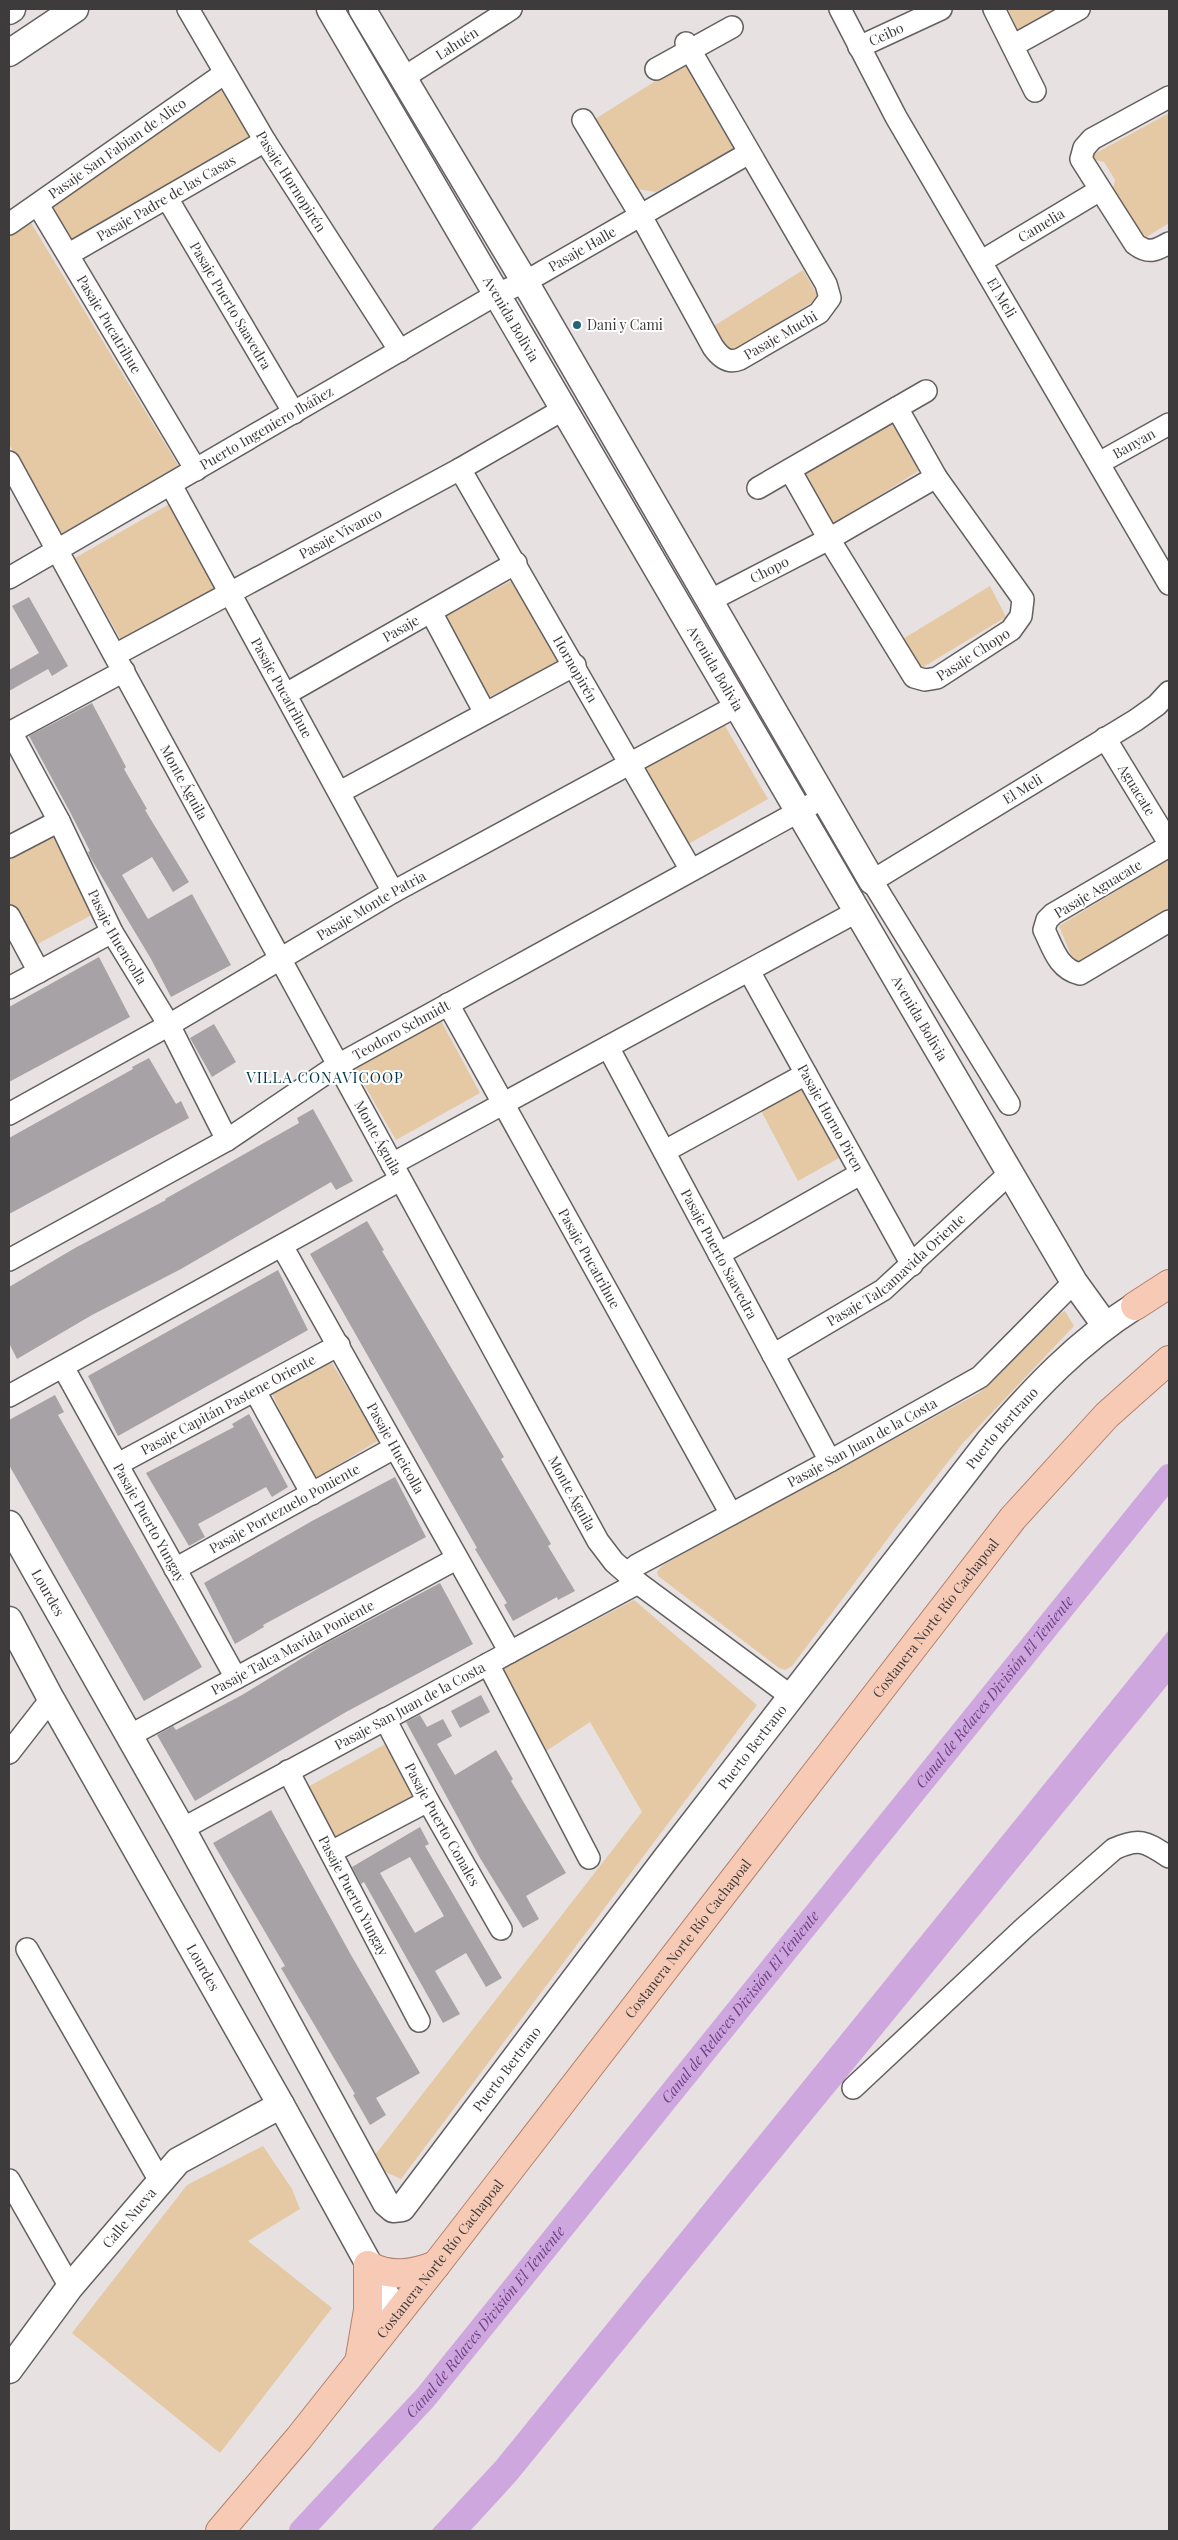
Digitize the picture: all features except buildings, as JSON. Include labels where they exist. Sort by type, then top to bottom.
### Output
[{"type":"main road","points":[[1135,1306],[1169,1284]]},
{"type":"main road","name":"Costanera Norte Río Cachapoal","points":[[220,2531],[397,2315],[1014,1518],[1069,1453],[1107,1415],[1169,1360]]},
{"type":"main road","points":[[359,2362],[368,2310],[368,2265],[382,2272],[404,2274],[436,2265]]},
{"type":"street","points":[[9,53],[75,9]]},
{"type":"street","name":"Pasaje Hornopirén","points":[[188,9],[265,141],[400,351]]},
{"type":"street","name":"Avenida Bolivia","points":[[330,9],[1074,1282],[1105,1325]]},
{"type":"street","name":"Avenida Bolivia","points":[[362,9],[525,282],[872,881],[1009,1104]]},
{"type":"street","name":"Lahuén","points":[[403,78],[511,9]]},
{"type":"street","name":"El Meli","points":[[840,9],[896,116],[1169,584]]},
{"type":"street","name":"Ceibo","points":[[860,47],[941,9]]},
{"type":"street","points":[[994,9],[1036,91]]},
{"type":"street","points":[[1014,46],[1079,9]]},
{"type":"street","points":[[656,69],[688,47],[732,27]]},
{"type":"street","name":"Pasaje Muchi","points":[[583,120],[641,216],[717,353],[728,361],[735,361],[819,313],[830,298],[826,284],[688,47]]},
{"type":"street","name":"Pasaje San Fabian de Alico","points":[[9,224],[226,73]]},
{"type":"street","points":[[1169,97],[1092,139],[1084,148],[1081,159],[1134,244],[1144,251],[1155,251],[1169,243]]},
{"type":"street","name":"Pasaje Padre de las Casas","points":[[69,254],[265,141]]},
{"type":"street","points":[[641,216],[750,153]]},
{"type":"street","name":"Camelia","points":[[982,261],[1100,190]]},
{"type":"street","name":"Pasaje Puerto Saavedra","points":[[167,198],[294,413]]},
{"type":"street","name":"Pasaje Pucatrihue","points":[[38,204],[196,470]]},
{"type":"street","name":"Pasaje Halle","points":[[525,282],[641,216]]},
{"type":"street","name":"Puerto Ingeniero Ibáñez","points":[[9,578],[497,294],[525,282]]},
{"type":"street","points":[[758,488],[926,392]]},
{"type":"street","name":"Pasaje Chopo","points":[[790,470],[829,539],[914,677],[925,680],[937,678],[1011,630],[1020,616],[1023,599],[936,478],[897,408]]},
{"type":"street","name":"Pasaje Vivanco","points":[[10,733],[230,592],[460,469],[564,410]]},
{"type":"street","name":"Banyan","points":[[1099,463],[1169,424]]},
{"type":"street","name":"Monte Águila","points":[[9,462],[598,1542],[614,1562],[633,1578],[792,1697]]},
{"type":"street","name":"Hornopirén","points":[[460,469],[575,665],[691,870]]},
{"type":"street","points":[[829,539],[936,478]]},
{"type":"street","name":"Pasaje Pucatrihue","points":[[171,485],[393,892]]},
{"type":"street","name":"Chopo","points":[[709,601],[829,539]]},
{"type":"street","name":"Pasaje","points":[[286,694],[516,563]]},
{"type":"street","points":[[431,612],[486,712]]},
{"type":"street","points":[[340,792],[575,665]]},
{"type":"street","name":"El Meli","points":[[872,881],[1157,706],[1169,692]]},
{"type":"street","name":"Pasaje Monte Patria","points":[[9,1114],[169,1025],[393,892],[738,705]]},
{"type":"street","name":"Pasaje Huencolla","points":[[10,733],[58,820],[112,932],[169,1025],[227,1140]]},
{"type":"street","name":"Aguacate","points":[[1105,738],[1169,844]]},
{"type":"street","name":"Teodoro Schmidt","points":[[9,1260],[227,1140],[338,1066],[824,797]]},
{"type":"street","points":[[9,848],[58,820]]},
{"type":"street","name":"Pasaje Aguacate","points":[[1169,844],[1053,914],[1047,920],[1044,930],[1062,966],[1080,974],[1169,921]]},
{"type":"street","points":[[9,1396],[282,1246],[504,1104],[858,911]]},
{"type":"street","points":[[9,916],[39,972]]},
{"type":"street","points":[[9,988],[112,932]]},
{"type":"street","name":"Pasaje Horno Piren","points":[[749,971],[912,1265]]},
{"type":"street","name":"Pasaje Pucatrihue","points":[[448,1004],[731,1514]]},
{"type":"street","name":"Pasaje Puerto Saavedra","points":[[608,1047],[830,1461]]},
{"type":"street","points":[[664,1151],[806,1074]]},
{"type":"street","name":"Pasaje Talcamavida Oriente","points":[[773,1355],[883,1290],[1010,1173]]},
{"type":"street","points":[[719,1254],[860,1174]]},
{"type":"street","name":"Pasaje Hueicolla","points":[[282,1246],[339,1345],[456,1559],[510,1652]]},
{"type":"street","name":"Pasaje San Juan de la Costa","points":[[182,1828],[510,1652],[633,1578],[637,1565],[830,1461],[980,1377],[1074,1282]]},
{"type":"street","name":"Puerto Bertrano","points":[[393,2209],[402,2208],[407,2202],[495,2082],[990,1440],[1046,1377],[1105,1325],[1135,1306]]},
{"type":"street","name":"Pasaje Capitán Pastene Oriente","points":[[118,1464],[339,1345]]},
{"type":"street","name":"Pasaje Puerto Yungay","points":[[63,1367],[236,1678]]},
{"type":"street","points":[[255,1391],[312,1494]]},
{"type":"street","name":"Pasaje Portezuelo Poniente","points":[[175,1569],[394,1448]]},
{"type":"street","name":"Lourdes","points":[[9,1524],[182,1828],[386,2203],[393,2209]]},
{"type":"street","name":"Pasaje Talca Mavida Poniente","points":[[129,1736],[456,1559]]},
{"type":"street","name":"Lourdes","points":[[9,1620],[51,1699],[281,2105],[397,2315]]},
{"type":"street","points":[[488,1664],[589,1858]]},
{"type":"street","points":[[9,1753],[51,1699]]},
{"type":"street","name":"Pasaje Puerto Conales","points":[[386,1719],[428,1801],[501,1929]]},
{"type":"street","name":"Pasaje Puerto Yungay","points":[[288,1771],[419,2021]]},
{"type":"street","points":[[331,1852],[428,1801]]},
{"type":"street","points":[[853,2088],[1024,1928],[1114,1849],[1132,1841],[1150,1845],[1169,1857]]},
{"type":"street","points":[[27,1949],[160,2181]]},
{"type":"street","name":"Calle Nueva","points":[[9,2370],[70,2287],[178,2161],[281,2105]]},
{"type":"street","points":[[9,2180],[70,2287]]},
{"type":"shaded area","points":[[1008,9],[1067,9],[1021,37]]},
{"type":"shaded area","points":[[684,63],[737,147],[656,192],[631,188],[592,121]]},
{"type":"shaded area","points":[[219,85],[252,141],[73,246],[51,206]]},
{"type":"shaded area","points":[[1169,113],[1169,223],[1137,243],[1111,197],[1115,180],[1104,162],[1087,158]]},
{"type":"shaded area","points":[[28,218],[181,470],[63,540],[9,444],[9,231]]},
{"type":"shaded area","points":[[803,270],[819,298],[730,353],[714,326]]},
{"type":"shaded area","points":[[896,420],[923,468],[828,528],[797,476]]},
{"type":"shaded area","points":[[173,502],[219,588],[122,642],[75,558]]},
{"type":"shaded area","points":[[513,580],[559,663],[489,697],[446,616]]},
{"type":"shaded area","points":[[990,586],[1006,617],[915,672],[901,640]]},
{"type":"shaded area","points":[[721,719],[768,799],[683,847],[636,763]]},
{"type":"shaded area","points":[[57,832],[99,911],[32,947],[9,904],[9,859]]},
{"type":"shaded area","points":[[1169,859],[1169,912],[1077,970],[1059,926]]},
{"type":"shaded area","points":[[439,1017],[480,1093],[396,1140],[354,1067]]},
{"type":"shaded area","points":[[795,1079],[839,1158],[798,1181],[758,1105]]},
{"type":"shaded area","points":[[1065,1311],[1074,1326],[963,1443],[901,1521],[792,1666],[785,1670],[779,1668],[658,1576],[657,1572],[663,1565],[979,1393]]},
{"type":"shaded area","points":[[327,1355],[379,1440],[313,1480],[269,1387]]},
{"type":"shaded area","points":[[634,1600],[757,1705],[401,2179],[381,2170],[375,2155],[642,1812],[590,1722],[543,1753],[501,1670]]},
{"type":"shaded area","points":[[1169,1630],[1169,1683],[515,2482],[470,2531],[431,2531],[496,2461]]},
{"type":"shaded area","points":[[389,1742],[419,1796],[337,1843],[306,1788]]},
{"type":"shaded area","points":[[263,2146],[292,2189],[300,2209],[248,2241],[332,2308],[220,2453],[72,2333],[187,2185]]},
{"type":"waterway","name":"Canal de Relaves División El Teniente","points":[[301,2531],[425,2398],[1169,1476]]},
{"type":"place","name":"Dani y Cami","points":[[577,325]]},
{"type":"district","name":"VILLA CONAVICOOP","points":[[325,1078]]}]
